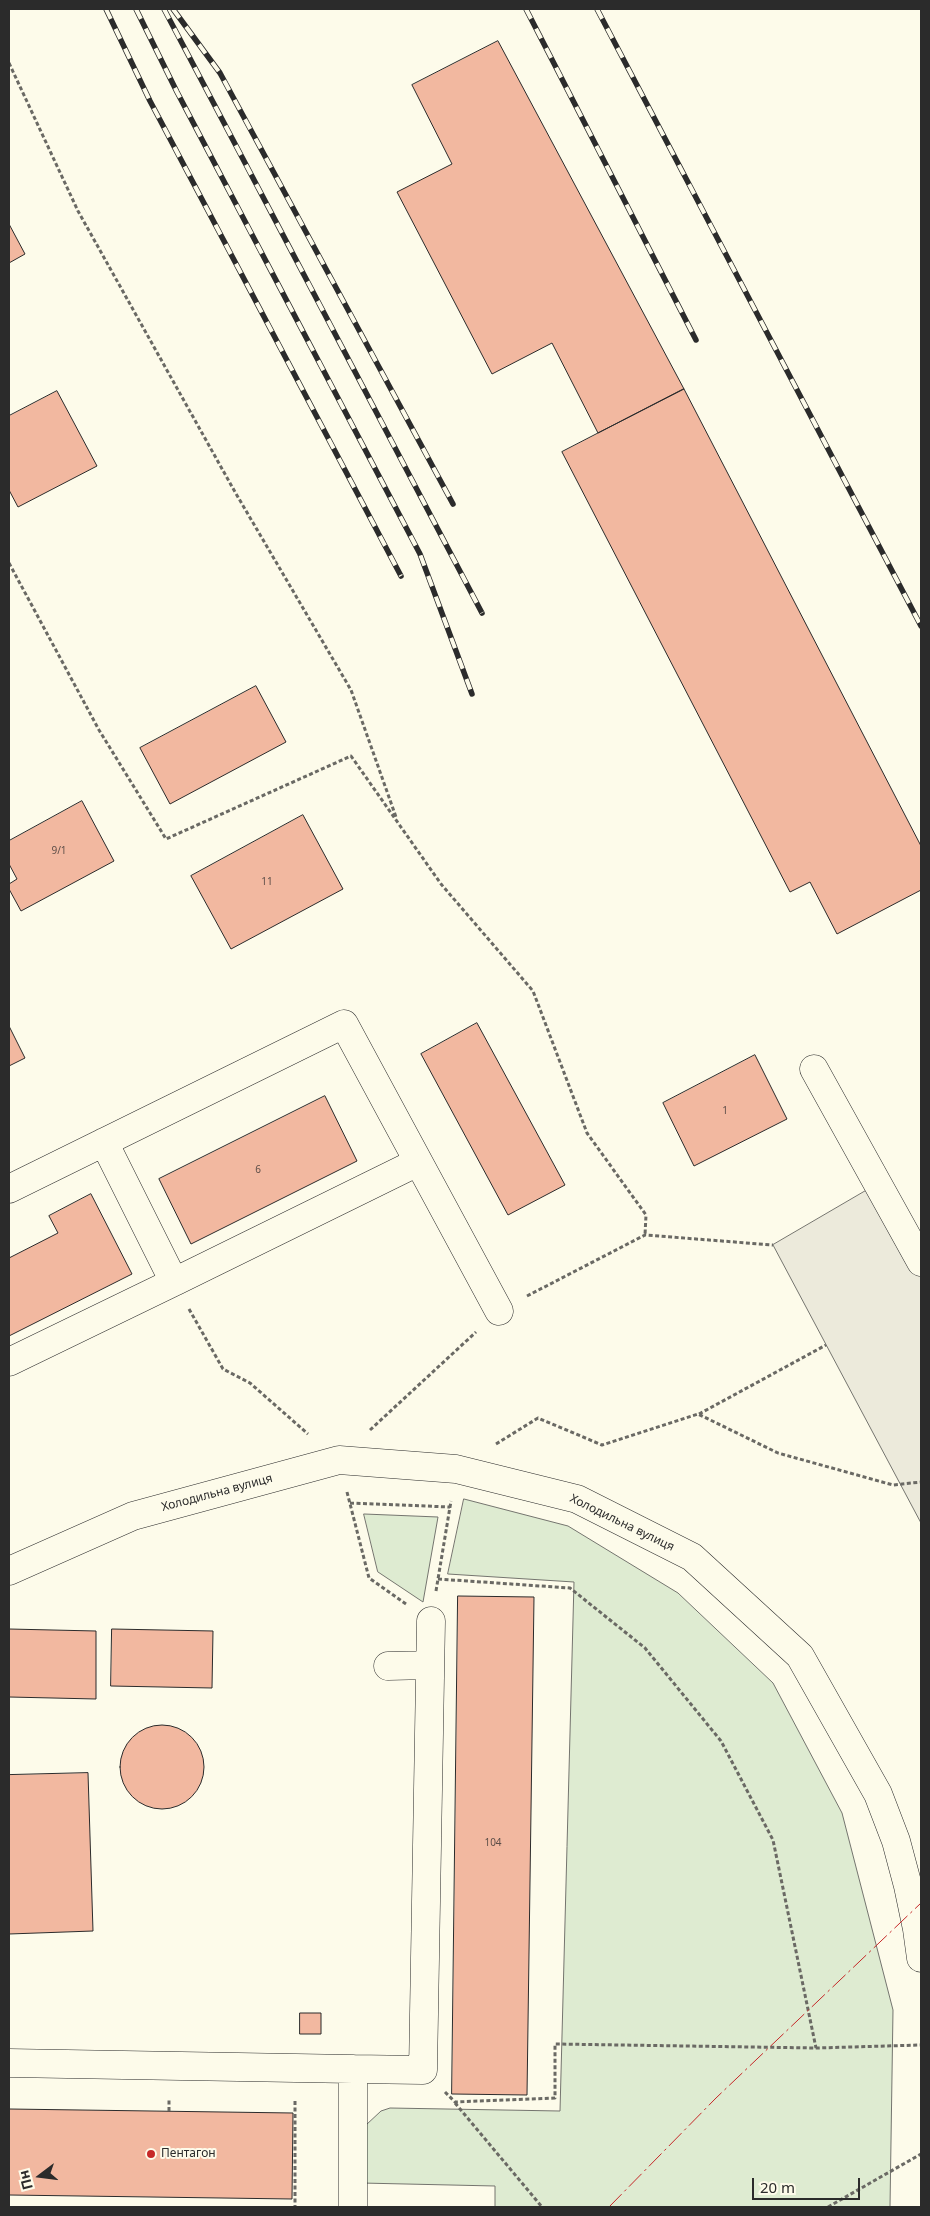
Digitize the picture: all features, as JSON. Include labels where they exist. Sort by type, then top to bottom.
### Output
[{"type":"street","points":[[9,1189],[344,1024],[499,1311]]},
{"type":"street","points":[[814,1069],[921,1262]]},
{"type":"street","points":[[104,1142],[174,1282]]},
{"type":"street","points":[[9,1362],[418,1162]]},
{"type":"street","name":"Холодильна вулиця","points":[[9,1571],[134,1516],[339,1460],[456,1469],[577,1499],[692,1557],[800,1656],[878,1794],[896,1841],[906,1877],[921,1958]]},
{"type":"street","points":[[9,2062],[423,2070],[431,1621]]},
{"type":"street","points":[[388,1666],[430,1665]]},
{"type":"street","points":[[352,2207],[353,2069]]},
{"type":"path","points":[[9,63],[78,211],[235,492],[351,690],[397,821]]},
{"type":"path","points":[[9,563],[99,730],[166,839],[351,756],[441,884],[533,991],[587,1133],[646,1215],[645,1235]]},
{"type":"path","points":[[339,1460],[499,1311],[645,1235],[773,1245]]},
{"type":"path","points":[[174,1282],[223,1369],[250,1384],[339,1460],[369,1578],[431,1621],[456,1469],[538,1418],[602,1445],[698,1414],[826,1346]]},
{"type":"path","points":[[698,1414],[778,1453],[893,1485],[921,1482]]},
{"type":"path","points":[[350,1503],[450,1507]]},
{"type":"path","points":[[438,1580],[570,1588],[645,1648],[721,1741],[773,1840],[816,2048]]},
{"type":"path","points":[[455,2102],[555,2098],[555,2044],[816,2048],[921,2045]]},
{"type":"path","points":[[279,2066],[296,2104],[295,2207]]},
{"type":"path","points":[[423,2070],[455,2102],[542,2207]]},
{"type":"path","points":[[828,2207],[921,2154]]},
{"type":"green space","points":[[464,1499],[568,1526],[678,1593],[773,1683],[842,1813],[893,2010],[890,2207],[495,2207],[495,2186],[361,2183],[366,2125],[381,2111],[390,2108],[560,2111],[574,1582],[448,1574]]},
{"type":"green space","points":[[364,1514],[438,1517],[423,1602],[378,1572]]},
{"type":"shaded area","points":[[869,1189],[921,1277],[921,1523],[773,1245]]},
{"type":"building","points":[[498,41],[684,389],[598,433],[552,343],[492,374],[397,192],[452,164],[412,85]]},
{"type":"building","points":[[9,224],[25,254],[9,263]]},
{"type":"building","points":[[684,389],[921,846],[921,890],[837,934],[810,882],[790,892],[562,452]]},
{"type":"building","points":[[57,391],[97,466],[18,507],[9,490],[9,416]]},
{"type":"building","points":[[256,686],[286,742],[170,804],[140,748]]},
{"type":"building","points":[[82,801],[114,861],[21,911],[9,889],[9,884],[17,879],[9,864],[9,841]]},
{"type":"building","points":[[303,815],[343,889],[231,949],[191,876]]},
{"type":"building","points":[[477,1023],[565,1185],[508,1215],[421,1054]]},
{"type":"building","points":[[9,1026],[25,1058],[9,1066]]},
{"type":"building","points":[[755,1055],[787,1119],[694,1166],[663,1103]]},
{"type":"building","points":[[325,1096],[357,1161],[191,1244],[159,1179]]},
{"type":"building","points":[[91,1194],[132,1274],[9,1336],[9,1258],[58,1233],[49,1216]]},
{"type":"building","points":[[458,1596],[534,1597],[527,2095],[452,2094]]},
{"type":"building","points":[[9,1629],[96,1631],[96,1699],[9,1697]]},
{"type":"building","points":[[112,1629],[213,1631],[212,1688],[111,1686]]},
{"type":"building","points":[[162,1725],[178,1728],[192,1737],[201,1751],[204,1767],[201,1783],[192,1797],[178,1806],[162,1809],[146,1806],[132,1797],[123,1783],[120,1767],[123,1751],[132,1737],[146,1728]]},
{"type":"building","points":[[88,1773],[93,1931],[9,1934],[9,1775]]},
{"type":"building","points":[[300,2013],[321,2013],[321,2034],[300,2034]]},
{"type":"building","name":"Пентагон","points":[[9,2109],[293,2113],[292,2199],[9,2195]]},
{"type":"railway","points":[[106,9],[150,101],[401,576]]},
{"type":"railway","points":[[136,9],[177,92],[420,554],[472,694]]},
{"type":"railway","points":[[164,9],[482,613]]},
{"type":"railway","points":[[173,9],[220,73],[453,504]]},
{"type":"railway","points":[[526,9],[696,340]]},
{"type":"railway","points":[[597,9],[921,626]]},
{"type":"power","points":[[609,2207],[716,2098],[921,1903]]},
{"type":"place","name":"Пентагон","points":[[151,2154]]}]
